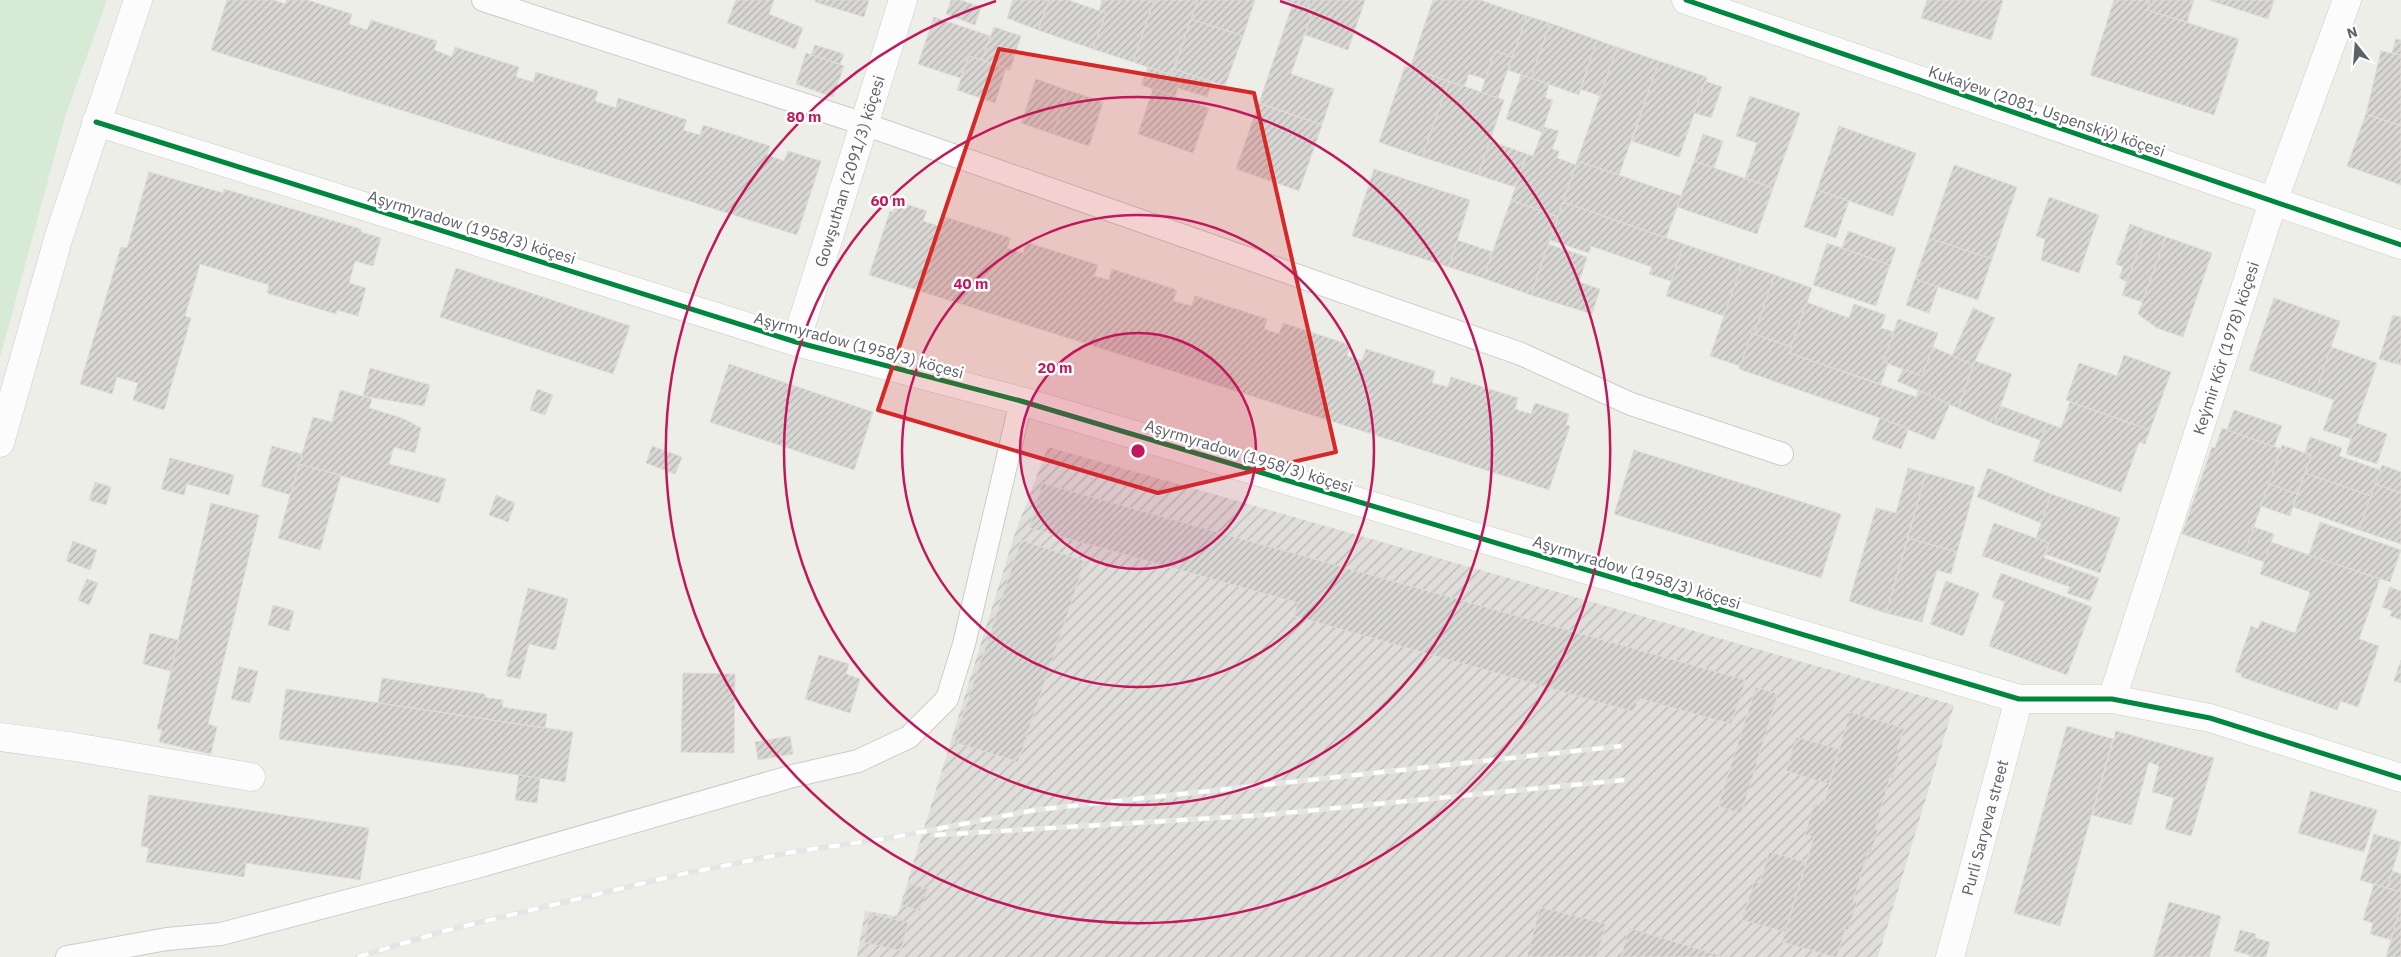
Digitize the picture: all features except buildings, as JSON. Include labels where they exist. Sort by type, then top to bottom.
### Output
[{"type":"street","points":[[0,443],[59,236],[138,0]]},
{"type":"street","name":"Gowşuthan (2091/3) köçesi","points":[[796,342],[903,0]]},
{"type":"street","name":"Kukaýew (2081, Uspenskiý) köçesi","points":[[1686,0],[2401,245]]},
{"type":"street","name":"Keýmir Kör (1978) köçesi","points":[[2112,699],[2273,202],[2347,0]]},
{"type":"street","name":"Aşyrmyradow (1958/3) köçesi","points":[[96,122],[796,342],[1021,402],[2019,699],[2112,699],[2210,718],[2401,778]]},
{"type":"street","name":"Purli Saryeva street","points":[[1950,957],[2019,699]]},
{"type":"street","points":[[0,738],[76,747],[251,777]]},
{"type":"lane","points":[[483,0],[864,124],[1521,354],[1631,404],[1782,454]]},
{"type":"lane","points":[[67,957],[167,939],[221,934],[475,868],[793,776],[858,761],[909,737],[946,699],[964,644],[1021,402]]},
{"type":"highlighted area","points":[[999,49],[1254,93],[1336,452],[1158,493],[878,410]]},
{"type":"shaded area","points":[[1048,447],[1954,705],[1878,957],[857,957],[865,911],[897,916],[1015,533]]},
{"type":"green space","points":[[0,0],[107,0],[65,117],[0,358]]},
{"type":"railway","points":[[358,957],[444,931],[673,876],[792,852],[890,838],[1035,810],[1621,746]]},
{"type":"railway","points":[[935,835],[1264,815],[1624,780]]},
{"type":"cycle path","points":[[1686,0],[2401,245]]},
{"type":"cycle path","points":[[96,122],[796,342],[1021,401],[2019,699],[2112,699],[2210,718],[2401,778]]}]
